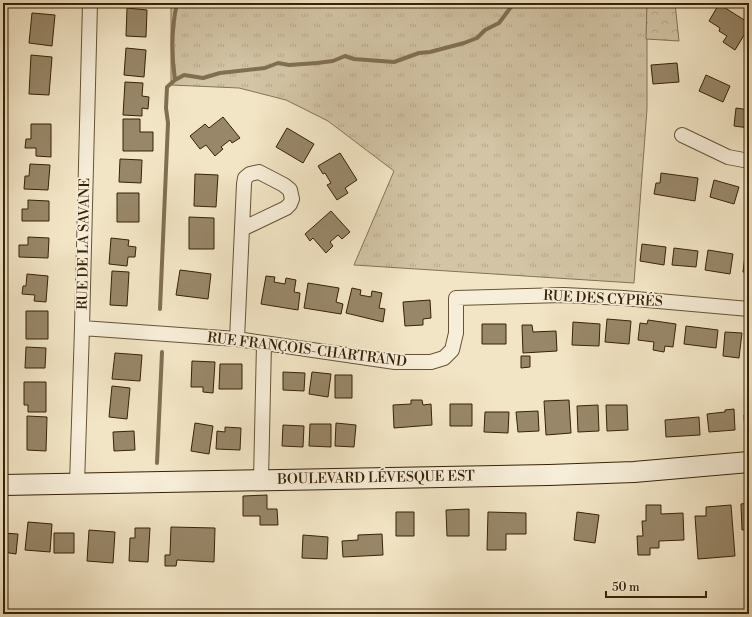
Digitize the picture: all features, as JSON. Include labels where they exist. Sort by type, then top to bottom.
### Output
[{"type":"street","name":"RUE DE LA SAVANE","points":[[77,484],[90,3]]},
{"type":"street","points":[[682,135],[728,157],[749,161]]},
{"type":"street","points":[[238,338],[242,229]]},
{"type":"street","name":"RUE DES CYPRÉS","points":[[456,298],[564,295],[624,298],[749,309]]},
{"type":"street","name":"RUE FRANÇOIS-CHARTRAND","points":[[82,328],[238,338],[395,362],[431,362],[444,358],[452,350],[456,333],[456,298]]},
{"type":"street","points":[[261,480],[264,343]]},
{"type":"street","name":"BOULEVARD LÉVESQUE EST","points":[[3,485],[549,475],[634,472],[749,462]]},
{"type":"green space","points":[[171,3],[647,3],[647,109],[634,283],[354,265],[394,171],[328,121],[286,100],[239,88],[171,85]]},
{"type":"green space","points":[[647,3],[675,3],[679,41],[646,39]]},
{"type":"building","points":[[719,4],[749,23],[749,27],[735,50],[723,42],[727,36],[719,31],[720,28],[709,21]]},
{"type":"building","points":[[3,7],[6,7],[6,25],[3,25]]},
{"type":"building","points":[[127,8],[147,10],[146,37],[126,36]]},
{"type":"building","points":[[32,13],[55,15],[52,46],[29,43]]},
{"type":"building","points":[[126,48],[146,50],[144,77],[124,75]]},
{"type":"building","points":[[31,55],[52,57],[49,95],[29,94]]},
{"type":"building","points":[[677,63],[679,82],[653,84],[651,65]]},
{"type":"building","points":[[706,75],[730,86],[723,102],[699,91]]},
{"type":"building","points":[[125,82],[143,83],[142,96],[149,97],[148,109],[142,108],[142,116],[123,115]]},
{"type":"building","points":[[736,108],[749,110],[749,128],[734,126]]},
{"type":"building","points":[[223,117],[240,138],[232,143],[230,140],[221,147],[223,149],[215,156],[206,145],[200,149],[190,136],[205,124],[209,128]]},
{"type":"building","points":[[123,119],[140,119],[140,132],[153,132],[153,151],[123,151]]},
{"type":"building","points":[[31,124],[51,124],[51,157],[36,156],[36,148],[25,148],[26,139],[31,139]]},
{"type":"building","points":[[287,128],[314,144],[303,163],[276,147]]},
{"type":"building","points":[[340,153],[357,180],[345,188],[348,193],[337,200],[327,185],[331,183],[325,173],[323,174],[318,166]]},
{"type":"building","points":[[120,159],[142,160],[141,183],[119,182]]},
{"type":"building","points":[[30,164],[50,165],[48,190],[24,189],[25,176],[29,176]]},
{"type":"building","points":[[661,173],[698,178],[695,201],[654,194],[656,183],[660,183]]},
{"type":"building","points":[[195,174],[218,175],[216,207],[194,206]]},
{"type":"building","points":[[714,180],[739,187],[734,204],[710,197]]},
{"type":"building","points":[[117,193],[139,193],[139,222],[117,222]]},
{"type":"building","points":[[28,200],[49,201],[49,221],[22,221],[22,209],[28,209]]},
{"type":"building","points":[[331,211],[350,232],[342,239],[338,235],[330,242],[333,246],[326,253],[313,238],[310,241],[305,234]]},
{"type":"building","points":[[189,217],[214,218],[214,249],[189,249]]},
{"type":"building","points":[[28,237],[49,238],[48,258],[19,257],[19,245],[28,245]]},
{"type":"building","points":[[111,238],[129,240],[128,246],[136,247],[135,257],[128,257],[127,266],[109,264]]},
{"type":"building","points":[[642,244],[666,247],[664,265],[640,261]]},
{"type":"building","points":[[674,248],[698,251],[696,267],[672,265]]},
{"type":"building","points":[[708,250],[733,254],[730,274],[705,270]]},
{"type":"building","points":[[745,255],[749,255],[749,273],[743,272]]},
{"type":"building","points":[[180,270],[211,274],[208,299],[176,295]]},
{"type":"building","points":[[112,271],[129,272],[127,306],[110,305]]},
{"type":"building","points":[[27,274],[48,276],[46,302],[34,301],[35,295],[22,294],[23,286],[26,286]]},
{"type":"building","points":[[266,276],[275,277],[274,282],[285,284],[286,278],[296,280],[294,292],[300,293],[298,310],[261,304]]},
{"type":"building","points":[[308,283],[339,288],[336,302],[343,304],[341,314],[304,308]]},
{"type":"building","points":[[352,288],[361,290],[360,295],[371,297],[372,291],[382,293],[379,308],[385,309],[383,322],[346,313]]},
{"type":"building","points":[[430,300],[431,318],[423,319],[423,325],[405,326],[403,302]]},
{"type":"building","points":[[26,311],[48,311],[48,339],[26,339]]},
{"type":"building","points":[[607,319],[631,321],[629,344],[605,342]]},
{"type":"building","points":[[648,320],[676,324],[673,347],[665,346],[664,352],[653,350],[654,342],[638,340],[640,323],[647,324]]},
{"type":"building","points":[[573,322],[600,324],[599,346],[572,345]]},
{"type":"building","points":[[482,324],[506,324],[506,344],[482,344]]},
{"type":"building","points":[[522,325],[532,325],[533,332],[556,331],[557,351],[523,353]]},
{"type":"building","points":[[686,326],[718,330],[716,348],[684,344]]},
{"type":"building","points":[[725,332],[742,333],[739,358],[723,356]]},
{"type":"building","points":[[26,347],[46,348],[45,368],[25,368]]},
{"type":"building","points":[[115,353],[142,355],[140,381],[112,379]]},
{"type":"building","points":[[521,356],[530,356],[530,367],[521,368]]},
{"type":"building","points":[[192,361],[215,362],[213,393],[203,392],[203,387],[191,387]]},
{"type":"building","points":[[220,364],[242,364],[242,389],[219,389]]},
{"type":"building","points":[[283,372],[305,373],[304,391],[283,390]]},
{"type":"building","points":[[312,372],[331,374],[328,397],[309,394]]},
{"type":"building","points":[[335,375],[352,375],[352,398],[335,398]]},
{"type":"building","points":[[24,382],[46,382],[46,412],[28,412],[28,405],[24,405]]},
{"type":"building","points":[[112,386],[130,388],[127,419],[109,417]]},
{"type":"building","points":[[411,400],[422,400],[423,405],[431,404],[432,425],[394,428],[393,405],[411,404]]},
{"type":"building","points":[[569,400],[571,433],[546,435],[544,401]]},
{"type":"building","points":[[450,404],[472,404],[472,426],[450,426]]},
{"type":"building","points":[[598,405],[599,431],[578,432],[577,406]]},
{"type":"building","points":[[606,405],[627,405],[628,430],[607,431]]},
{"type":"building","points":[[734,409],[735,430],[709,432],[707,414],[725,412],[725,410]]},
{"type":"building","points":[[538,411],[539,431],[518,432],[516,412]]},
{"type":"building","points":[[485,412],[509,412],[508,433],[484,432]]},
{"type":"building","points":[[749,414],[749,432],[745,432],[744,415]]},
{"type":"building","points":[[27,416],[47,417],[46,451],[27,450]]},
{"type":"building","points":[[699,417],[700,435],[666,437],[665,420]]},
{"type":"building","points":[[195,423],[213,426],[209,454],[191,451]]},
{"type":"building","points":[[336,423],[356,425],[354,447],[335,446]]},
{"type":"building","points":[[310,424],[331,424],[331,447],[309,446]]},
{"type":"building","points":[[283,425],[304,426],[303,447],[282,446]]},
{"type":"building","points":[[225,427],[241,428],[240,450],[216,449],[217,431],[225,432]]},
{"type":"building","points":[[134,431],[135,450],[114,451],[113,432]]},
{"type":"building","points":[[267,495],[267,509],[277,509],[278,525],[260,525],[260,516],[243,516],[243,496]]},
{"type":"building","points":[[748,499],[749,529],[742,530],[741,504],[748,503]]},
{"type":"building","points":[[646,505],[661,505],[661,514],[683,513],[684,540],[659,541],[659,548],[650,548],[650,555],[638,555],[637,536],[643,536],[642,521],[646,521]]},
{"type":"building","points":[[731,505],[735,556],[698,559],[695,516],[706,516],[706,507]]},
{"type":"building","points":[[469,509],[469,536],[447,536],[446,510]]},
{"type":"building","points":[[396,512],[414,512],[414,536],[396,536]]},
{"type":"building","points":[[488,512],[526,513],[526,534],[506,534],[506,550],[487,550]]},
{"type":"building","points":[[577,512],[599,515],[595,543],[574,540]]},
{"type":"building","points":[[28,522],[52,524],[50,552],[25,550]]},
{"type":"building","points":[[171,527],[215,528],[214,562],[177,560],[176,566],[165,566],[165,555],[170,555]]},
{"type":"building","points":[[135,528],[150,528],[148,562],[129,561],[130,538],[135,538]]},
{"type":"building","points":[[89,530],[115,532],[113,563],[87,561]]},
{"type":"building","points":[[3,533],[18,534],[16,554],[3,552]]},
{"type":"building","points":[[54,533],[74,533],[74,553],[54,553]]},
{"type":"building","points":[[382,534],[383,555],[343,557],[342,541],[358,540],[358,535]]},
{"type":"building","points":[[303,535],[328,537],[327,559],[302,558]]},
{"type":"waterway","points":[[160,309],[168,123],[166,108],[167,87],[175,80],[172,42],[177,3]]},
{"type":"waterway","points":[[175,80],[184,75],[203,78],[220,73],[265,68],[278,63],[289,65],[317,63],[333,61],[345,56],[354,59],[394,62],[419,53],[430,52],[477,38],[485,30],[499,23],[514,3]]},
{"type":"waterway","points":[[157,463],[162,352]]}]
